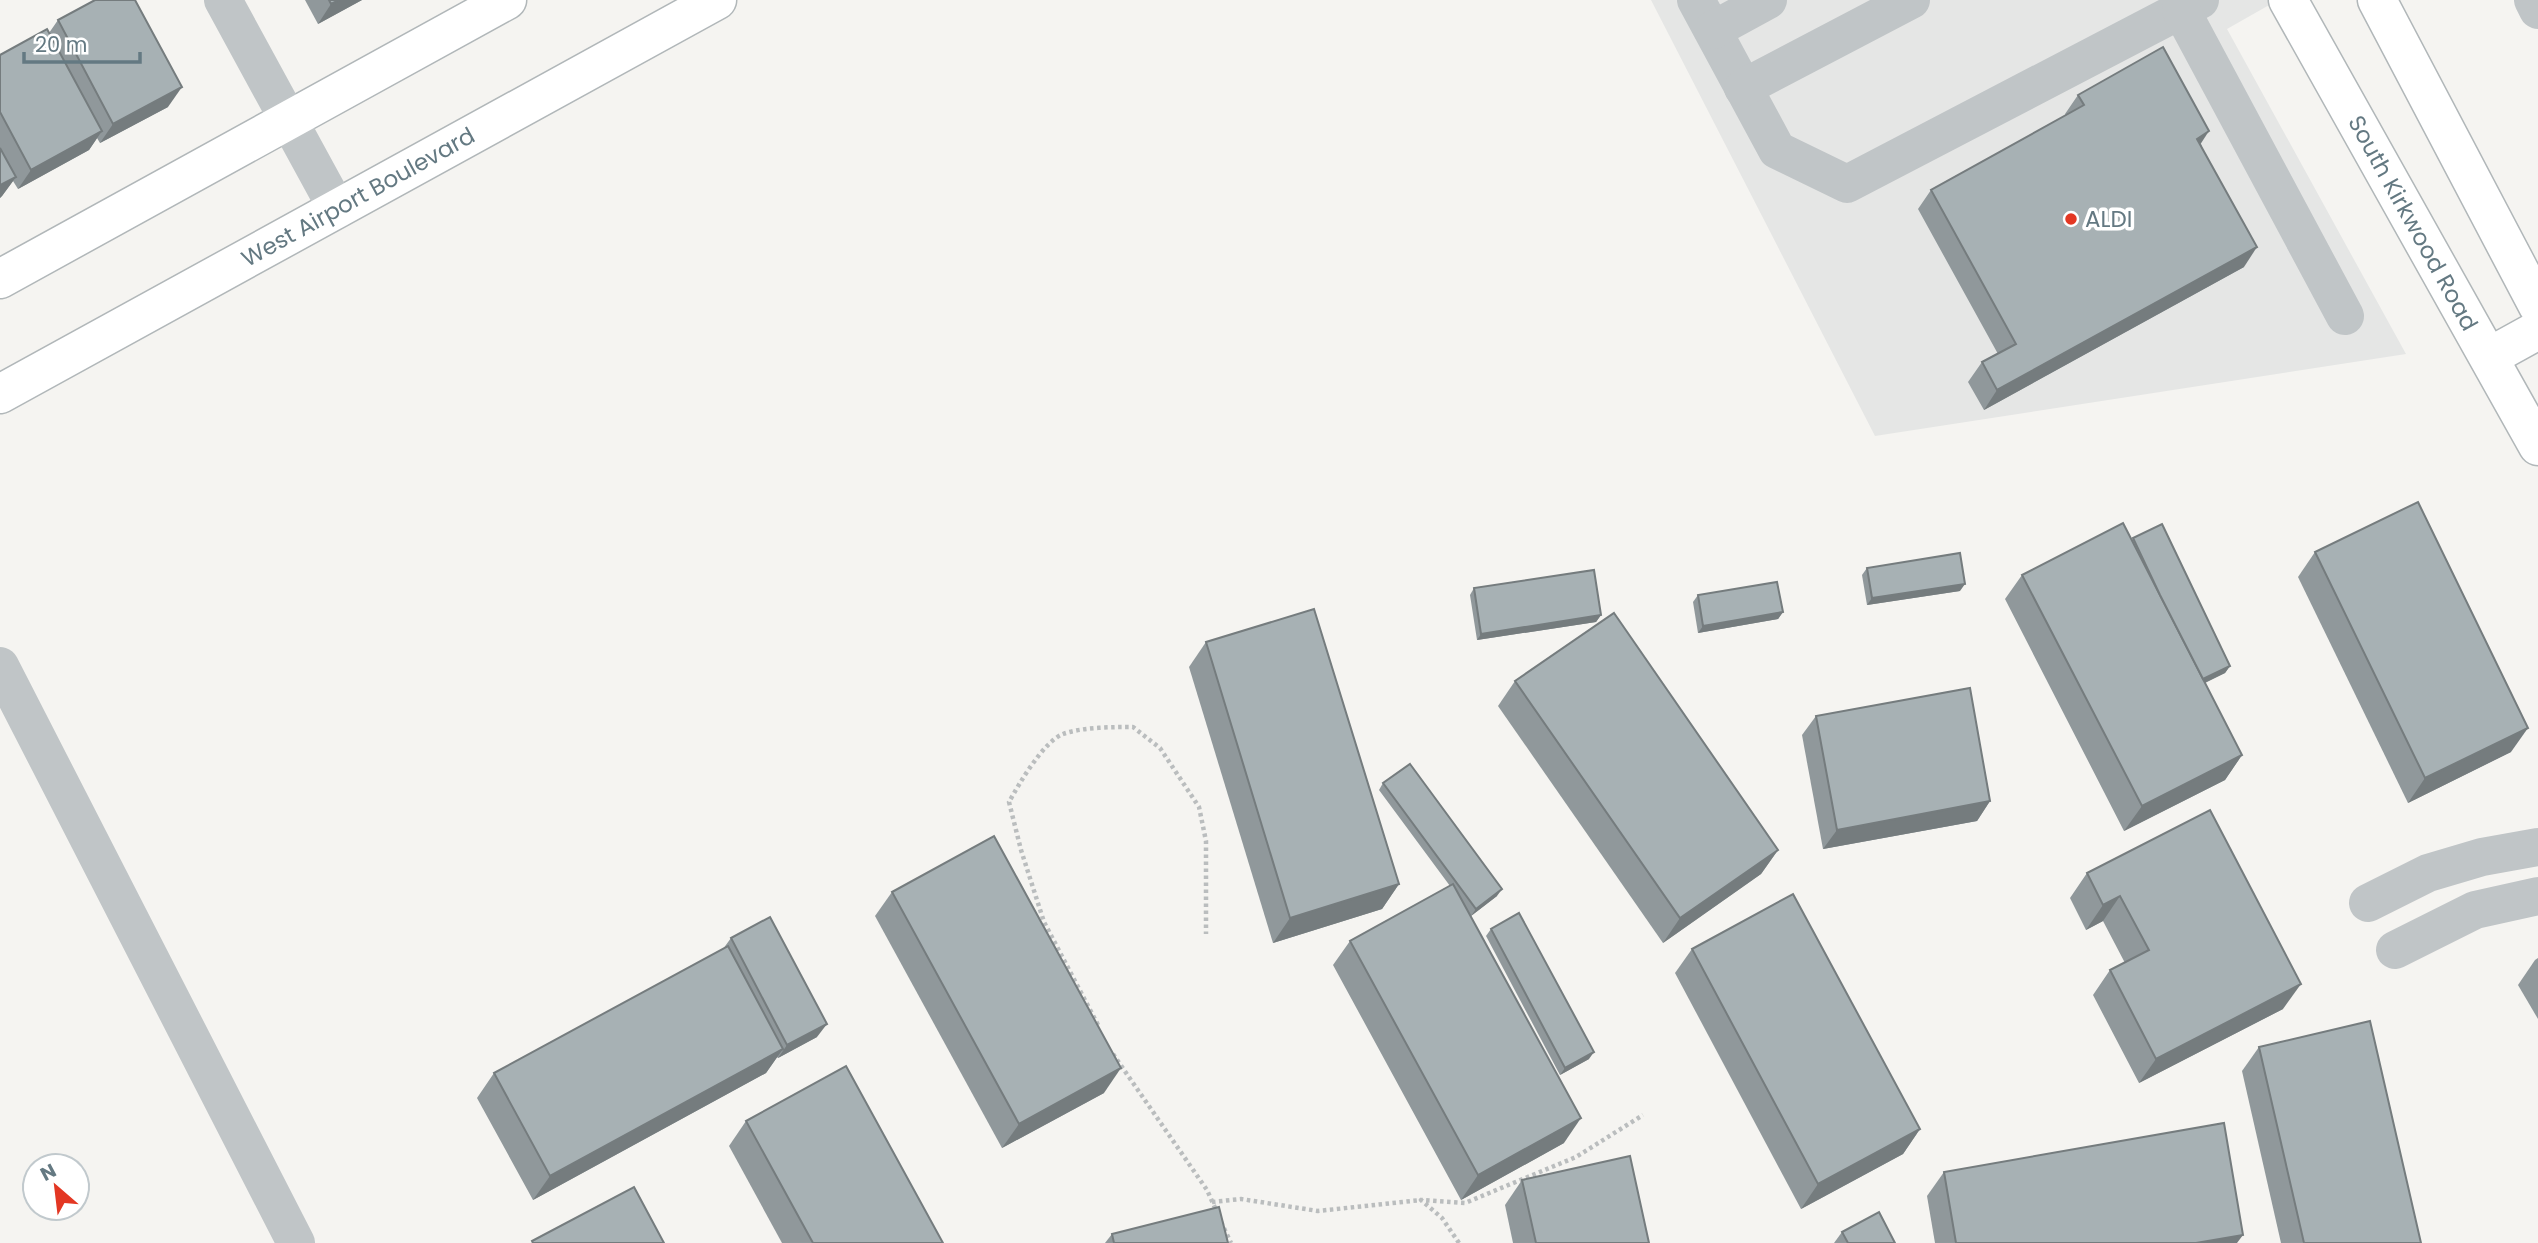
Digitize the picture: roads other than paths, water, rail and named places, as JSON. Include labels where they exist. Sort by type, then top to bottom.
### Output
[{"type":"main road","points":[[0,279],[507,0]]},
{"type":"main road","name":"West Airport Boulevard","points":[[0,394],[716,0]]},
{"type":"main road","name":"South Kirkwood Road","points":[[2288,0],[2538,446]]},
{"type":"main road","points":[[2377,0],[2538,306]]},
{"type":"main road","points":[[2488,357],[2538,330]]},
{"type":"street","points":[[223,0],[337,209]]},
{"type":"street","points":[[1768,0],[1704,15],[1777,150],[1847,184],[2138,14],[2191,5],[2345,316]]},
{"type":"street","points":[[1743,88],[1911,0]]},
{"type":"street","points":[[2533,0],[2538,10]]},
{"type":"street","points":[[0,666],[296,1243]]},
{"type":"street","points":[[2368,903],[2428,873],[2495,855],[2538,847]]},
{"type":"street","points":[[2395,950],[2475,910],[2522,900],[2495,855]]},
{"type":"place","name":"ALDI","points":[[2071,219]]}]
